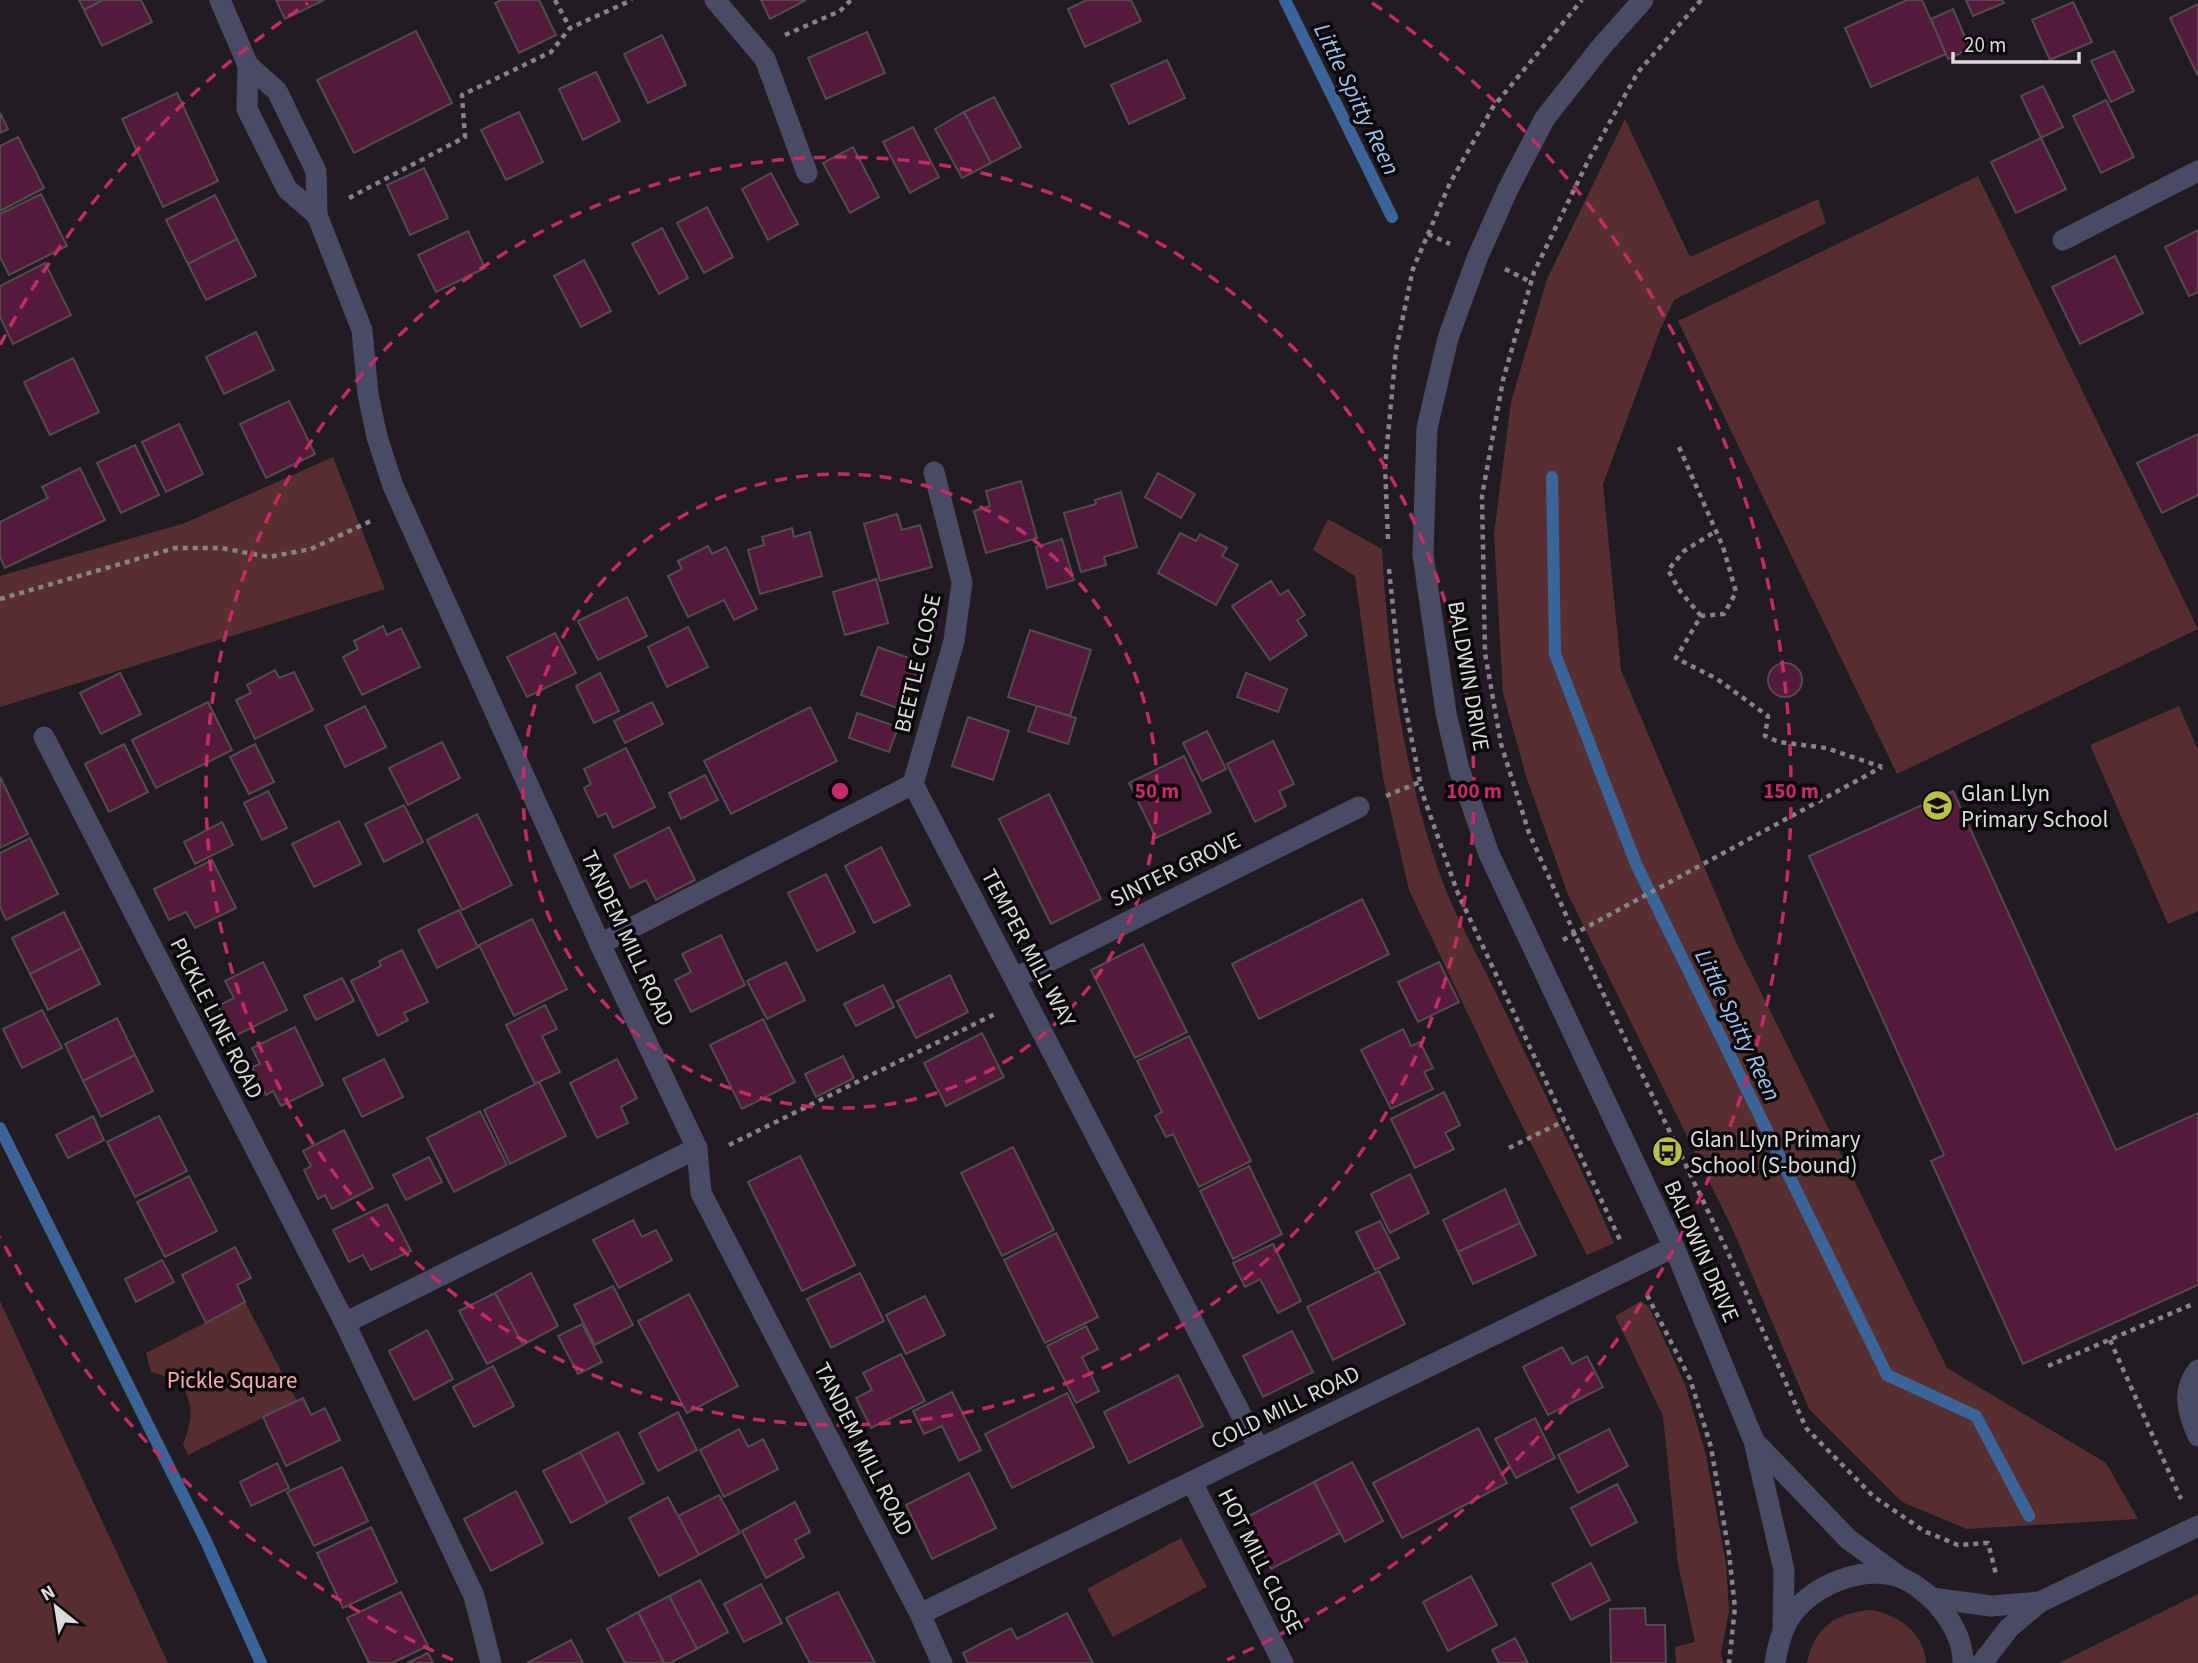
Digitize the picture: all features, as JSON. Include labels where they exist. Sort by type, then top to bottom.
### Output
[{"type":"street","name":"TANDEM MILL ROAD","points":[[220,0],[248,65],[247,109],[287,189],[317,215]]},
{"type":"street","points":[[715,0],[765,59],[807,173]]},
{"type":"street","name":"BALDWIN DRIVE","points":[[1643,0],[1602,46],[1545,118],[1508,189],[1478,256],[1448,338],[1427,428],[1423,555],[1446,713],[1459,769],[1489,854],[1674,1247],[1754,1441]]},
{"type":"street","name":"TANDEM MILL ROAD","points":[[248,65],[277,91],[316,171],[317,215],[362,330],[368,394],[377,438],[403,507],[698,1154],[701,1193],[920,1614],[942,1663]]},
{"type":"street","points":[[2063,240],[2198,172]]},
{"type":"street","name":"BEETLE CLOSE","points":[[914,784],[954,641],[962,582],[934,472]]},
{"type":"street","name":"PICKLE LINE ROAD","points":[[44,737],[345,1323],[474,1597],[491,1663]]},
{"type":"street","points":[[600,944],[914,784]]},
{"type":"street","name":"TEMPER MILL WAY","points":[[914,784],[1259,1449]]},
{"type":"street","name":"SINTER GROVE","points":[[1015,978],[1359,807]]},
{"type":"street","points":[[345,1323],[698,1154]]},
{"type":"street","name":"COLD MILL ROAD","points":[[920,1614],[1674,1247]]},
{"type":"street","points":[[2198,1370],[2189,1382],[2187,1394],[2188,1408],[2198,1436]]},
{"type":"street","points":[[1754,1441],[1848,1539],[1932,1598],[1953,1623],[1964,1654],[1964,1663]]},
{"type":"street","points":[[1754,1441],[1784,1570],[1783,1630],[1775,1663]]},
{"type":"street","name":"HOT MILL CLOSE","points":[[1192,1482],[1283,1663]]},
{"type":"street","points":[[1982,1663],[2009,1628],[2040,1602],[2198,1526]]},
{"type":"street","points":[[1783,1630],[1793,1613],[1815,1591],[1842,1579],[1872,1574],[1900,1577]]},
{"type":"street","points":[[1932,1598],[1991,1606],[2040,1602]]},
{"type":"path","points":[[555,0],[570,28]]},
{"type":"path","points":[[317,215],[465,137],[462,95],[551,52],[570,28],[632,0]]},
{"type":"path","points":[[755,48],[840,11],[851,0]]},
{"type":"path","points":[[1388,551],[1385,467],[1396,349],[1413,269],[1450,183],[1493,107],[1582,0]]},
{"type":"path","points":[[1701,0],[1638,72],[1588,161],[1534,272],[1503,380],[1482,496],[1485,653],[1501,744],[1528,833],[1731,1259],[1806,1428],[1873,1496],[1924,1531],[1958,1545],[1988,1543],[2004,1605]]},
{"type":"path","points":[[1679,447],[1723,547],[1736,592],[1724,614],[1701,616]]},
{"type":"path","points":[[0,599],[176,548],[221,548],[268,556],[311,549],[403,507]]},
{"type":"path","points":[[1701,616],[1680,591],[1668,570],[1684,551],[1716,531]]},
{"type":"path","points":[[1389,562],[1401,685],[1422,792],[1457,891],[1633,1266],[1690,1379],[1711,1447],[1729,1553],[1735,1608],[1729,1663]]},
{"type":"path","points":[[1596,924],[1882,767],[1826,748],[1779,742],[1765,736],[1768,716],[1717,679],[1676,658],[1701,616]]},
{"type":"path","points":[[698,1154],[1026,999]]},
{"type":"path","points":[[1509,1148],[1564,1121]]},
{"type":"path","points":[[2048,1366],[2193,1304]]},
{"type":"path","points":[[2109,1340],[2183,1503]]},
{"type":"green space","points":[[1625,119],[1690,257],[1818,199],[1826,223],[1674,300],[1660,330],[1603,484],[1621,670],[1736,942],[1947,1368],[2106,1463],[2138,1519],[1967,1529],[1902,1502],[1809,1409],[1733,1230],[1567,892],[1526,776],[1503,693],[1494,534],[1511,402],[1547,279]]},
{"type":"green space","points":[[1978,176],[2198,629],[1897,774],[1678,321]]},
{"type":"green space","points":[[333,457],[385,589],[0,707],[0,576],[185,523]]},
{"type":"green space","points":[[1328,519],[1382,549],[1400,718],[1429,843],[1455,911],[1556,1117],[1614,1243],[1587,1255],[1409,890],[1383,778],[1355,576],[1313,550]]},
{"type":"green space","points":[[2179,706],[2198,750],[2198,911],[2168,924],[2090,745]]},
{"type":"green space","points":[[0,1301],[168,1663],[0,1663]]},
{"type":"green space","points":[[1641,1301],[1649,1307],[1685,1384],[1706,1455],[1726,1564],[1729,1611],[1721,1653],[1723,1663],[1676,1663],[1675,1647],[1695,1642],[1678,1564],[1663,1416],[1615,1316]]},
{"type":"green space","name":"Pickle Square","points":[[245,1302],[297,1401],[188,1455],[183,1444],[189,1427],[189,1400],[180,1385],[172,1379],[151,1372],[146,1353]]},
{"type":"green space","points":[[1181,1538],[1207,1587],[1113,1637],[1087,1589]]},
{"type":"green space","points":[[2198,1594],[2198,1663],[2059,1663]]},
{"type":"green space","points":[[1871,1610],[1891,1616],[1908,1627],[1920,1642],[1926,1663],[1807,1663],[1815,1640],[1828,1624],[1848,1614]]},
{"type":"building","points":[[79,0],[103,0],[84,10]]},
{"type":"building","points":[[103,0],[141,0],[152,22],[102,46],[84,10]]},
{"type":"building","points":[[276,0],[324,0],[285,19]]},
{"type":"building","points":[[501,0],[539,0],[556,35],[519,53],[495,3]]},
{"type":"building","points":[[761,0],[806,0],[770,19]]},
{"type":"building","points":[[1087,0],[1131,0],[1141,21],[1085,47],[1068,9]]},
{"type":"building","points":[[1907,0],[1922,0],[1946,54],[1871,87],[1845,28]]},
{"type":"building","points":[[1966,0],[2002,0],[2004,3],[1973,16]]},
{"type":"building","points":[[2073,2],[2092,42],[2050,60],[2032,20]]},
{"type":"building","points":[[2198,4],[2198,76],[2170,18]]},
{"type":"building","points":[[1953,9],[1970,49],[1948,59],[1931,19]]},
{"type":"building","points":[[416,31],[452,103],[354,153],[317,80]]},
{"type":"building","points":[[867,32],[885,73],[826,99],[808,58]]},
{"type":"building","points":[[662,35],[686,85],[648,103],[624,54]]},
{"type":"building","points":[[2114,51],[2134,91],[2111,102],[2091,61]]},
{"type":"building","points":[[1167,60],[1185,98],[1129,124],[1111,85]]},
{"type":"building","points":[[596,72],[620,121],[583,140],[559,89]]},
{"type":"building","points":[[2043,86],[2063,127],[2041,138],[2021,96]]},
{"type":"building","points":[[177,93],[218,181],[163,207],[122,119]]},
{"type":"building","points":[[994,97],[1021,147],[991,163],[964,112]]},
{"type":"building","points":[[2106,100],[2134,157],[2101,173],[2073,116]]},
{"type":"building","points":[[519,112],[543,162],[506,180],[481,130]]},
{"type":"building","points":[[964,112],[991,163],[962,178],[935,129]]},
{"type":"building","points":[[0,113],[8,129],[0,133]]},
{"type":"building","points":[[913,127],[939,177],[910,193],[883,142]]},
{"type":"building","points":[[18,137],[44,188],[0,211],[0,146]]},
{"type":"building","points":[[2041,138],[2066,189],[2016,213],[1991,162]]},
{"type":"building","points":[[853,147],[879,197],[850,213],[823,163]]},
{"type":"building","points":[[424,168],[448,218],[410,235],[387,185]]},
{"type":"building","points":[[771,173],[798,224],[768,240],[742,189]]},
{"type":"building","points":[[41,194],[67,246],[9,275],[0,257],[0,214]]},
{"type":"building","points":[[215,195],[237,239],[188,264],[166,220]]},
{"type":"building","points":[[707,207],[733,257],[704,273],[677,223]]},
{"type":"building","points":[[662,228],[688,278],[659,294],[632,244]]},
{"type":"building","points":[[2198,230],[2198,292],[2189,296],[2165,247]]},
{"type":"building","points":[[468,231],[485,268],[436,292],[418,255]]},
{"type":"building","points":[[237,239],[256,276],[206,300],[188,264]]},
{"type":"building","points":[[2115,256],[2143,313],[2080,344],[2052,287]]},
{"type":"building","points":[[584,260],[611,311],[581,327],[554,276]]},
{"type":"building","points":[[45,263],[71,315],[13,344],[0,317],[0,286]]},
{"type":"building","points":[[256,332],[274,370],[224,394],[206,357]]},
{"type":"building","points":[[73,358],[99,412],[50,435],[24,382]]},
{"type":"building","points":[[289,401],[315,454],[266,478],[240,424]]},
{"type":"building","points":[[179,424],[203,474],[166,492],[142,442]]},
{"type":"building","points":[[2198,434],[2198,495],[2162,513],[2137,463]]},
{"type":"building","points":[[135,445],[159,495],[121,513],[97,463]]},
{"type":"building","points":[[80,468],[105,520],[5,568],[0,557],[0,522],[48,498],[42,487]]},
{"type":"building","points":[[1158,473],[1195,494],[1181,518],[1145,497]]},
{"type":"building","points":[[1021,481],[1037,538],[986,553],[974,511],[990,506],[986,491]]},
{"type":"building","points":[[1121,492],[1137,547],[1104,557],[1106,565],[1081,572],[1064,513],[1096,504],[1095,500]]},
{"type":"building","points":[[897,514],[902,530],[920,525],[932,567],[880,581],[864,524]]},
{"type":"building","points":[[792,528],[794,537],[810,532],[822,576],[760,594],[748,550],[764,545],[762,537]]},
{"type":"building","points":[[1180,533],[1196,541],[1200,534],[1227,548],[1222,556],[1238,565],[1216,605],[1158,573]]},
{"type":"building","points":[[1062,539],[1074,580],[1047,588],[1036,547]]},
{"type":"building","points":[[708,546],[712,554],[726,547],[757,609],[734,620],[724,600],[688,617],[668,576],[682,569],[678,561]]},
{"type":"building","points":[[876,579],[888,623],[845,635],[833,592]]},
{"type":"building","points":[[1271,581],[1280,595],[1288,590],[1305,615],[1297,620],[1307,635],[1270,660],[1232,606]]},
{"type":"building","points":[[627,597],[647,636],[598,660],[578,621]]},
{"type":"building","points":[[383,626],[387,635],[401,628],[420,667],[362,695],[343,657],[358,649],[354,641]]},
{"type":"building","points":[[688,627],[708,667],[667,687],[648,647]]},
{"type":"building","points":[[1030,630],[1091,650],[1070,716],[1008,697]]},
{"type":"building","points":[[555,633],[576,673],[527,697],[507,657]]},
{"type":"building","points":[[878,647],[920,662],[903,710],[861,695]]},
{"type":"building","points":[[1785,663],[1797,668],[1802,680],[1797,692],[1785,697],[1773,692],[1768,680],[1773,668]]},
{"type":"building","points":[[275,670],[279,678],[294,672],[313,710],[255,739],[236,700],[251,693],[247,685]]},
{"type":"building","points":[[120,673],[141,714],[101,734],[80,693]]},
{"type":"building","points":[[600,673],[619,711],[594,723],[576,686]]},
{"type":"building","points":[[1246,673],[1287,689],[1278,712],[1237,697]]},
{"type":"building","points":[[208,702],[232,750],[156,788],[132,740]]},
{"type":"building","points":[[652,702],[663,724],[625,743],[614,721]]},
{"type":"building","points":[[365,706],[386,747],[345,767],[325,726]]},
{"type":"building","points":[[1037,706],[1076,718],[1068,744],[1028,731]]},
{"type":"building","points":[[810,707],[837,761],[731,814],[704,761]]},
{"type":"building","points":[[857,713],[898,727],[889,752],[849,738]]},
{"type":"building","points":[[968,717],[1009,731],[993,780],[952,766]]},
{"type":"building","points":[[1207,731],[1226,769],[1202,781],[1183,743]]},
{"type":"building","points":[[1273,741],[1294,784],[1279,791],[1286,806],[1255,822],[1227,764]]},
{"type":"building","points":[[442,742],[460,778],[408,805],[389,768]]},
{"type":"building","points":[[124,744],[148,792],[109,812],[85,764]]},
{"type":"building","points":[[255,744],[274,782],[249,794],[230,757]]},
{"type":"building","points":[[626,748],[655,807],[613,828],[606,813],[598,817],[584,788],[591,784],[584,769]]},
{"type":"building","points":[[1184,756],[1211,812],[1156,838],[1129,783]]},
{"type":"building","points":[[705,775],[718,800],[681,819],[669,793]]},
{"type":"building","points":[[0,777],[28,834],[0,848]]},
{"type":"building","points":[[268,791],[287,828],[262,840],[244,803]]},
{"type":"building","points":[[1953,791],[2116,1150],[2198,1113],[2198,1285],[2023,1364],[1931,1161],[1944,1155],[1809,856]]},
{"type":"building","points":[[1049,794],[1101,899],[1051,924],[999,819]]},
{"type":"building","points":[[404,805],[423,842],[384,862],[365,824]]},
{"type":"building","points":[[477,814],[512,885],[462,910],[427,840]]},
{"type":"building","points":[[339,821],[361,864],[314,887],[292,844]]},
{"type":"building","points":[[222,822],[233,845],[195,864],[184,842]]},
{"type":"building","points":[[669,827],[695,880],[656,900],[646,880],[630,888],[614,855]]},
{"type":"building","points":[[30,838],[58,894],[6,920],[0,907],[0,853]]},
{"type":"building","points":[[881,847],[910,905],[874,923],[845,866]]},
{"type":"building","points":[[212,860],[236,908],[195,928],[186,912],[169,920],[154,889]]},
{"type":"building","points":[[826,874],[855,932],[817,951],[788,893]]},
{"type":"building","points":[[1362,899],[1389,954],[1259,1019],[1232,964]]},
{"type":"building","points":[[459,910],[478,947],[437,968],[418,930]]},
{"type":"building","points":[[64,912],[82,948],[30,974],[12,938]]},
{"type":"building","points":[[532,919],[567,989],[514,1016],[479,945]]},
{"type":"building","points":[[721,935],[745,985],[691,1012],[675,980],[691,972],[682,954]]},
{"type":"building","points":[[1143,944],[1187,1032],[1135,1058],[1091,970]]},
{"type":"building","points":[[82,948],[100,984],[48,1010],[30,974]]},
{"type":"building","points":[[402,950],[428,1002],[404,1013],[408,1020],[378,1036],[351,981],[381,966],[379,961]]},
{"type":"building","points":[[263,962],[287,1010],[233,1037],[218,1006],[234,998],[225,981]]},
{"type":"building","points":[[786,962],[805,1000],[767,1019],[747,981]]},
{"type":"building","points":[[1439,962],[1459,1002],[1418,1022],[1398,982]]},
{"type":"building","points":[[950,975],[968,1012],[916,1038],[897,1001]]},
{"type":"building","points":[[342,978],[354,1001],[316,1020],[304,996]]},
{"type":"building","points":[[883,985],[894,1007],[856,1026],[844,1004]]},
{"type":"building","points":[[545,1005],[557,1029],[542,1036],[560,1072],[535,1084],[506,1025]]},
{"type":"building","points":[[42,1010],[62,1048],[22,1068],[3,1029]]},
{"type":"building","points":[[117,1018],[135,1055],[83,1081],[65,1044]]},
{"type":"building","points":[[763,1019],[795,1082],[742,1109],[710,1045]]},
{"type":"building","points":[[295,1027],[323,1085],[281,1106],[273,1091],[266,1095],[252,1067],[260,1064],[252,1048]]},
{"type":"building","points":[[1403,1029],[1411,1046],[1420,1042],[1433,1068],[1424,1072],[1433,1089],[1391,1109],[1361,1050]]},
{"type":"building","points":[[982,1033],[1004,1077],[946,1106],[924,1063]]},
{"type":"building","points":[[1189,1036],[1251,1161],[1199,1187],[1173,1134],[1166,1137],[1155,1116],[1162,1112],[1137,1061]]},
{"type":"building","points":[[135,1055],[153,1091],[101,1117],[83,1081]]},
{"type":"building","points":[[843,1056],[854,1078],[816,1097],[805,1074]]},
{"type":"building","points":[[384,1059],[403,1097],[362,1117],[343,1079]]},
{"type":"building","points":[[617,1059],[637,1098],[621,1107],[628,1123],[597,1138],[570,1083]]},
{"type":"building","points":[[539,1082],[566,1136],[510,1164],[484,1110]]},
{"type":"building","points":[[1444,1092],[1460,1125],[1445,1133],[1454,1149],[1415,1168],[1391,1119]]},
{"type":"building","points":[[480,1111],[507,1165],[454,1192],[427,1138]]},
{"type":"building","points":[[93,1116],[104,1140],[68,1158],[56,1135]]},
{"type":"building","points":[[159,1116],[187,1171],[135,1197],[107,1142]]},
{"type":"building","points":[[344,1130],[373,1188],[332,1209],[325,1195],[318,1199],[304,1170],[311,1166],[303,1151]]},
{"type":"building","points":[[1013,1147],[1054,1230],[1002,1256],[961,1173]]},
{"type":"building","points":[[800,1156],[855,1265],[802,1291],[748,1182]]},
{"type":"building","points":[[429,1157],[442,1182],[406,1200],[393,1175]]},
{"type":"building","points":[[1249,1166],[1282,1234],[1233,1259],[1200,1191]]},
{"type":"building","points":[[1410,1174],[1429,1213],[1390,1233],[1371,1194]]},
{"type":"building","points":[[189,1176],[217,1231],[165,1257],[137,1202]]},
{"type":"building","points":[[1505,1189],[1520,1223],[1458,1252],[1443,1220]]},
{"type":"building","points":[[387,1204],[411,1251],[371,1270],[363,1255],[349,1262],[333,1230]]},
{"type":"building","points":[[633,1220],[642,1237],[656,1230],[672,1260],[619,1288],[593,1240]]},
{"type":"building","points":[[1380,1221],[1399,1258],[1375,1270],[1356,1232]]},
{"type":"building","points":[[1520,1223],[1536,1255],[1473,1284],[1458,1252]]},
{"type":"building","points":[[1056,1233],[1098,1317],[1045,1343],[1004,1260]]},
{"type":"building","points":[[1273,1244],[1301,1301],[1278,1313],[1260,1279],[1245,1287],[1233,1263]]},
{"type":"building","points":[[235,1247],[251,1278],[237,1285],[245,1302],[206,1323],[182,1275]]},
{"type":"building","points":[[162,1260],[174,1282],[136,1302],[125,1279]]},
{"type":"building","points":[[1379,1271],[1405,1324],[1333,1360],[1307,1307]]},
{"type":"building","points":[[531,1273],[558,1326],[523,1345],[495,1293]]},
{"type":"building","points":[[860,1273],[884,1321],[831,1348],[807,1299]]},
{"type":"building","points":[[613,1286],[633,1325],[595,1345],[574,1305]]},
{"type":"building","points":[[495,1293],[523,1345],[487,1364],[459,1311]]},
{"type":"building","points":[[689,1294],[738,1386],[687,1413],[638,1321]]},
{"type":"building","points":[[925,1296],[945,1335],[906,1354],[886,1315]]},
{"type":"building","points":[[582,1324],[602,1362],[578,1374],[558,1336]]},
{"type":"building","points":[[1086,1326],[1098,1349],[1082,1357],[1099,1391],[1076,1403],[1047,1346]]},
{"type":"building","points":[[427,1330],[453,1379],[414,1400],[389,1351]]},
{"type":"building","points":[[1292,1331],[1313,1372],[1263,1397],[1243,1356]]},
{"type":"building","points":[[1562,1347],[1572,1364],[1587,1356],[1603,1387],[1548,1415],[1523,1367]]},
{"type":"building","points":[[901,1354],[925,1401],[871,1428],[856,1398],[872,1390],[863,1373]]},
{"type":"building","points":[[493,1366],[514,1406],[474,1427],[453,1387]]},
{"type":"building","points":[[1178,1375],[1203,1426],[1129,1463],[1104,1412]]},
{"type":"building","points":[[952,1392],[981,1450],[959,1461],[942,1426],[924,1434],[913,1411]]},
{"type":"building","points":[[1067,1393],[1094,1447],[1012,1488],[985,1434]]},
{"type":"building","points":[[303,1398],[311,1415],[325,1408],[340,1440],[286,1466],[263,1417]]},
{"type":"building","points":[[678,1412],[697,1450],[658,1471],[639,1433]]},
{"type":"building","points":[[1535,1418],[1555,1458],[1516,1478],[1495,1439]]},
{"type":"building","points":[[1478,1428],[1507,1483],[1402,1538],[1373,1483]]},
{"type":"building","points":[[739,1429],[748,1447],[763,1439],[778,1469],[724,1497],[700,1450]]},
{"type":"building","points":[[1609,1429],[1628,1466],[1578,1493],[1558,1455]]},
{"type":"building","points":[[618,1432],[644,1483],[607,1503],[580,1452]]},
{"type":"building","points":[[580,1452],[607,1503],[571,1523],[543,1471]]},
{"type":"building","points":[[1352,1462],[1383,1521],[1345,1542],[1314,1482]]},
{"type":"building","points":[[277,1463],[289,1488],[251,1506],[240,1482]]},
{"type":"building","points":[[342,1467],[368,1521],[314,1546],[287,1492]]},
{"type":"building","points":[[969,1473],[996,1528],[932,1559],[906,1505]]},
{"type":"building","points":[[1314,1482],[1340,1533],[1271,1569],[1245,1518]]},
{"type":"building","points":[[1617,1484],[1637,1522],[1591,1546],[1571,1508]]},
{"type":"building","points":[[516,1491],[543,1543],[491,1571],[464,1519]]},
{"type":"building","points":[[719,1495],[740,1533],[699,1555],[678,1516]]},
{"type":"building","points":[[668,1497],[699,1555],[659,1576],[629,1518]]},
{"type":"building","points":[[795,1502],[810,1532],[795,1540],[804,1557],[766,1578],[742,1531]]},
{"type":"building","points":[[371,1527],[397,1582],[343,1608],[317,1553]]},
{"type":"building","points":[[1591,1563],[1610,1600],[1571,1620],[1552,1584]]},
{"type":"building","points":[[1471,1576],[1497,1625],[1448,1651],[1423,1602]]},
{"type":"building","points":[[700,1580],[728,1632],[697,1649],[669,1596]]},
{"type":"building","points":[[761,1584],[782,1623],[744,1642],[724,1604]]},
{"type":"building","points":[[401,1592],[428,1646],[392,1663],[369,1663],[347,1618]]},
{"type":"building","points":[[838,1592],[875,1663],[810,1663],[786,1618]]},
{"type":"building","points":[[669,1596],[697,1649],[670,1663],[664,1663],[638,1612]]},
{"type":"building","points":[[1645,1608],[1646,1625],[1665,1625],[1666,1663],[1611,1663],[1610,1609]]},
{"type":"building","points":[[638,1612],[664,1663],[625,1663],[607,1629]]},
{"type":"building","points":[[1067,1613],[1093,1663],[968,1663],[963,1653],[1011,1628],[1017,1639]]},
{"type":"building","points":[[1515,1638],[1528,1663],[1499,1663],[1492,1650]]},
{"type":"building","points":[[571,1640],[583,1663],[527,1663]]},
{"type":"building","points":[[428,1653],[433,1663],[407,1663]]},
{"type":"waterway","name":"Little Spitty Reen","points":[[1285,0],[1392,217]]},
{"type":"waterway","name":"Little Spitty Reen","points":[[1552,477],[1555,654],[1636,864],[1887,1375],[1976,1416],[2029,1516]]},
{"type":"waterway","points":[[0,1128],[205,1539],[261,1663]]},
{"type":"place","name":"Glan Llyn Primary School","points":[[1938,806]]},
{"type":"place","name":"Glan Llyn Primary School (S-bound)","points":[[1667,1152]]}]
